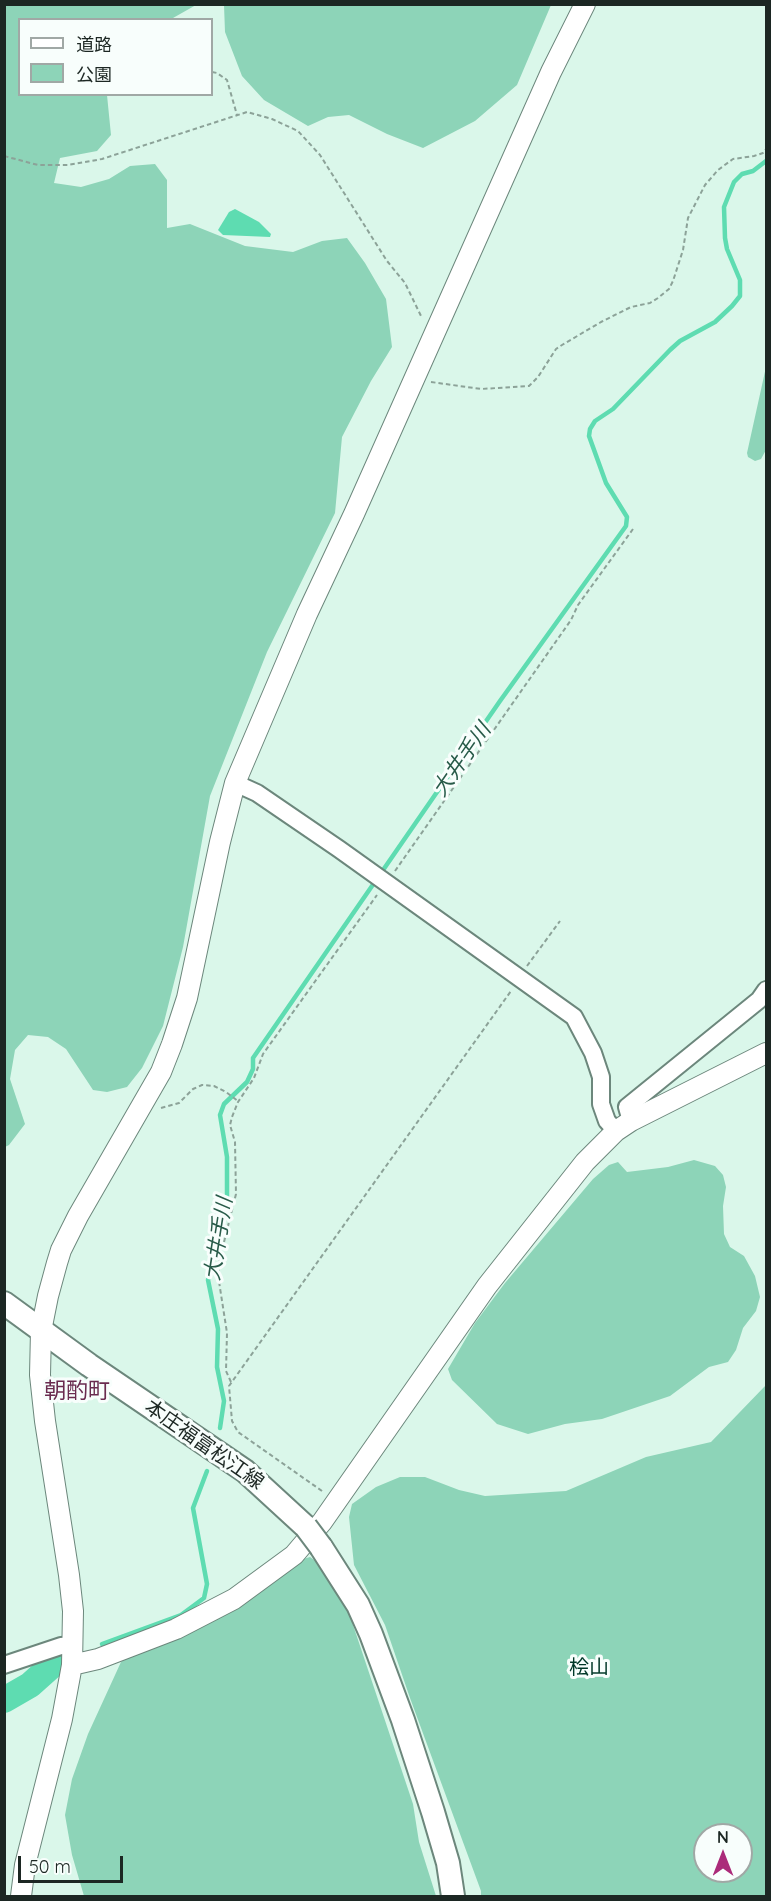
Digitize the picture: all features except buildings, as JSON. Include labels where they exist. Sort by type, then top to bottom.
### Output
[{"type":"main road","name":"本庄福富松江線","points":[[4,1303],[89,1365],[245,1471],[306,1527],[358,1605],[371,1634],[403,1720],[433,1812],[448,1863],[453,1896]]},
{"type":"street","points":[[21,1896],[25,1864],[62,1719],[73,1655],[69,1575],[46,1432],[40,1376],[41,1331],[61,1250],[78,1216],[161,1072],[180,1024],[236,783],[307,614],[354,514],[551,72],[585,4]]},
{"type":"street","points":[[236,783],[257,794],[522,975],[574,1017],[593,1053],[601,1077],[601,1104],[607,1121],[623,1126]]},
{"type":"street","points":[[623,1126],[627,1107],[759,1000],[766,990]]},
{"type":"street","points":[[4,1665],[61,1646],[73,1655],[98,1659],[176,1629],[234,1599],[294,1555],[322,1522],[487,1286],[585,1162],[623,1126],[766,1053]]},
{"type":"path","points":[[213,72],[227,80],[238,116]]},
{"type":"path","points":[[4,156],[38,165],[68,165],[102,159],[247,112],[273,119],[298,131],[320,155],[387,261],[405,283],[426,326],[435,331]]},
{"type":"path","points":[[413,379],[481,389],[521,388],[533,384],[556,349],[631,307],[650,303],[669,289],[683,250],[688,218],[705,185],[718,170],[733,159],[754,156],[763,153],[766,149]]},
{"type":"path","points":[[231,1382],[226,1371],[227,1333],[219,1296],[218,1275],[236,1194],[234,1142],[230,1125],[236,1100],[254,1078],[263,1054],[381,880],[571,620],[578,605],[633,529]]},
{"type":"path","points":[[337,1501],[238,1432],[232,1421],[229,1393],[231,1382],[560,921]]},
{"type":"path","points":[[156,1107],[165,1109],[179,1103],[198,1086],[214,1086],[236,1100]]},
{"type":"green space","points":[[5,4],[196,5],[173,18],[18,18],[18,96],[107,96],[111,135],[97,151],[60,158],[54,183],[81,187],[109,179],[130,166],[155,164],[167,180],[167,228],[190,224],[245,246],[293,252],[322,241],[347,238],[386,299],[392,347],[371,381],[342,437],[335,513],[267,652],[210,796],[183,947],[163,1026],[142,1068],[127,1087],[107,1092],[93,1090],[66,1049],[48,1037],[28,1035],[15,1050],[10,1079],[25,1124],[5,1147]]},
{"type":"green space","points":[[224,4],[551,5],[517,85],[475,121],[423,148],[387,134],[349,115],[328,117],[308,126],[264,100],[242,76],[225,32]]},
{"type":"green space","points":[[766,367],[766,450],[761,459],[755,461],[748,457],[747,453]]},
{"type":"green space","points":[[694,1160],[715,1166],[723,1175],[726,1187],[723,1206],[724,1234],[730,1247],[744,1256],[755,1276],[760,1297],[756,1311],[743,1328],[736,1350],[728,1362],[709,1367],[670,1396],[602,1419],[565,1424],[528,1434],[497,1424],[452,1380],[448,1369],[475,1323],[505,1283],[593,1179],[609,1165],[618,1162],[627,1172],[668,1167]]},
{"type":"green space","name":"桧山","points":[[766,1385],[766,1896],[481,1896],[385,1625],[354,1565],[349,1517],[352,1504],[376,1487],[400,1477],[425,1477],[459,1490],[485,1496],[566,1491],[646,1457],[711,1442]]},
{"type":"green space","points":[[310,1557],[320,1564],[345,1601],[413,1804],[419,1842],[436,1896],[84,1896],[72,1855],[65,1815],[72,1779],[88,1734],[121,1662],[150,1645],[198,1629],[234,1606],[293,1562]]},
{"type":"shaded area","points":[[235,209],[259,222],[271,234],[270,237],[223,235],[218,230],[229,212]]},
{"type":"waterway","name":"大井手川","points":[[220,1428],[224,1401],[217,1367],[218,1329],[208,1280],[212,1256],[227,1208],[227,1157],[220,1115],[224,1104],[247,1082],[253,1069],[253,1058],[500,701],[626,526],[627,517],[606,483],[589,436],[590,429],[595,421],[613,409],[680,341],[715,322],[740,296],[740,280],[727,249],[725,238],[724,207],[734,182],[742,174],[753,171],[766,161]]},
{"type":"waterway","name":"大井手川","points":[[102,1644],[181,1615],[204,1598],[207,1584],[193,1508],[207,1471]]},
{"type":"waterway","name":"大井手川","points":[[4,1700],[30,1685],[58,1660]]},
{"type":"district","name":"朝酌町","points":[[77,1391]]}]
